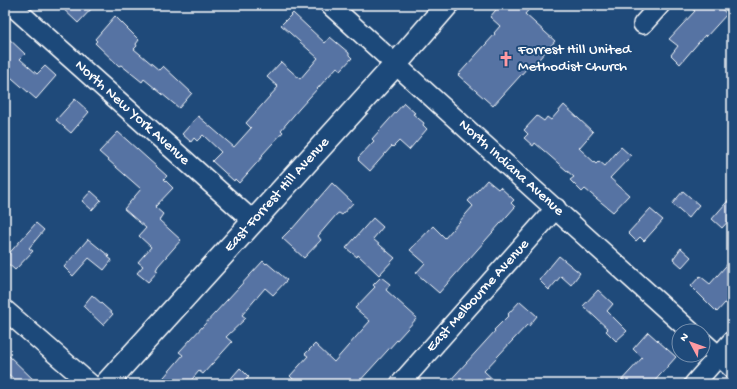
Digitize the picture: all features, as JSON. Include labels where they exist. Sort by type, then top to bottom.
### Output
[{"type":"main road","name":"East Forrest Hill Avenue","points":[[106,384],[396,64],[447,5]]},
{"type":"street","name":"North New York Avenue","points":[[12,5],[253,221]]},
{"type":"street","name":"North Indiana Avenue","points":[[330,5],[681,323]]},
{"type":"street","points":[[643,24],[660,5]]},
{"type":"street","name":"East Melbourne Avenue","points":[[400,384],[556,208]]},
{"type":"street","points":[[5,310],[90,384]]},
{"type":"street","points":[[694,384],[725,363],[732,342]]},
{"type":"street","points":[[711,350],[725,363]]},
{"type":"building","points":[[59,5],[95,5],[78,23]]},
{"type":"building","points":[[500,5],[533,5],[525,14],[555,41],[531,68],[529,66],[493,106],[458,75],[495,34],[494,33],[500,26],[490,17]]},
{"type":"building","points":[[687,5],[717,5],[727,14],[706,37],[705,35],[680,64],[671,55],[678,46],[669,39],[695,11]]},
{"type":"building","points":[[293,13],[325,43],[330,37],[349,53],[352,58],[341,70],[337,67],[299,109],[281,130],[283,132],[239,183],[235,179],[234,181],[212,161],[221,152],[203,135],[197,141],[194,138],[191,142],[182,134],[198,116],[234,147],[251,128],[246,123],[278,87],[267,77],[281,62],[300,79],[318,58],[281,25]]},
{"type":"building","points":[[115,16],[139,40],[134,49],[159,70],[163,66],[192,93],[179,108],[144,79],[142,82],[121,65],[119,66],[95,43],[97,41],[95,39]]},
{"type":"building","points":[[5,35],[25,54],[20,59],[37,74],[45,66],[56,76],[36,99],[5,72]]},
{"type":"building","points":[[75,99],[89,112],[71,133],[56,120]]},
{"type":"building","points":[[404,103],[415,113],[413,114],[424,123],[423,125],[427,129],[409,150],[399,141],[393,147],[392,146],[370,171],[358,160],[358,158],[374,141],[372,139]]},
{"type":"building","points":[[564,105],[593,132],[579,148],[596,164],[599,161],[605,166],[621,147],[631,156],[610,178],[629,195],[613,212],[585,189],[582,192],[570,180],[574,177],[535,143],[533,146],[524,138],[528,134],[524,130],[537,116],[544,121],[547,117],[551,120]]},
{"type":"building","points":[[118,132],[167,176],[164,179],[173,188],[155,207],[163,214],[159,220],[181,240],[158,266],[156,270],[158,271],[148,282],[137,273],[143,266],[138,262],[151,247],[139,236],[146,228],[124,209],[141,189],[99,152]]},
{"type":"building","points":[[487,180],[498,189],[500,187],[514,200],[511,203],[515,207],[439,293],[416,273],[425,263],[410,250],[433,226],[445,238],[473,206],[468,201]]},
{"type":"building","points":[[332,183],[353,203],[342,215],[339,213],[337,214],[318,236],[321,240],[304,258],[282,238],[292,229]]},
{"type":"building","points":[[91,191],[101,200],[92,210],[82,201]]},
{"type":"building","points":[[683,191],[699,205],[688,218],[672,204]]},
{"type":"building","points":[[732,196],[732,217],[722,228],[712,219]]},
{"type":"building","points":[[650,209],[663,220],[644,241],[640,237],[636,241],[628,233]]},
{"type":"building","points":[[373,218],[383,227],[373,239],[395,258],[379,275],[358,255],[357,257],[346,248]]},
{"type":"building","points":[[36,223],[44,230],[29,248],[33,251],[15,270],[5,261],[5,258]]},
{"type":"building","points":[[88,239],[112,260],[104,270],[89,258],[73,276],[64,267]]},
{"type":"building","points":[[681,248],[691,257],[682,267],[673,259]]},
{"type":"building","points":[[559,256],[580,273],[571,285],[561,276],[549,290],[539,280]]},
{"type":"building","points":[[732,259],[732,295],[717,312],[691,286],[700,276],[710,284]]},
{"type":"building","points":[[263,261],[287,280],[273,295],[265,288],[242,315],[246,318],[226,337],[232,342],[203,374],[199,371],[188,384],[158,384],[183,355],[179,352]]},
{"type":"building","points":[[381,277],[390,284],[386,290],[417,318],[357,384],[298,384],[290,376],[308,356],[305,354],[315,344],[334,362],[370,321],[355,308],[375,287],[373,285]]},
{"type":"building","points":[[598,290],[613,304],[607,311],[627,331],[616,341],[606,331],[608,329],[583,306]]},
{"type":"building","points":[[92,295],[113,314],[103,325],[83,306]]},
{"type":"building","points":[[520,301],[537,316],[484,371],[498,384],[447,384],[495,331],[494,330]]},
{"type":"building","points":[[648,332],[671,353],[671,363],[652,384],[618,384],[642,358],[633,349]]},
{"type":"building","points":[[5,352],[38,384],[19,384],[5,371]]},
{"type":"building","points":[[240,368],[249,377],[242,384],[226,384]]},
{"type":"place","name":"Forrest Hill United Methodist Church","points":[[506,59]]}]
